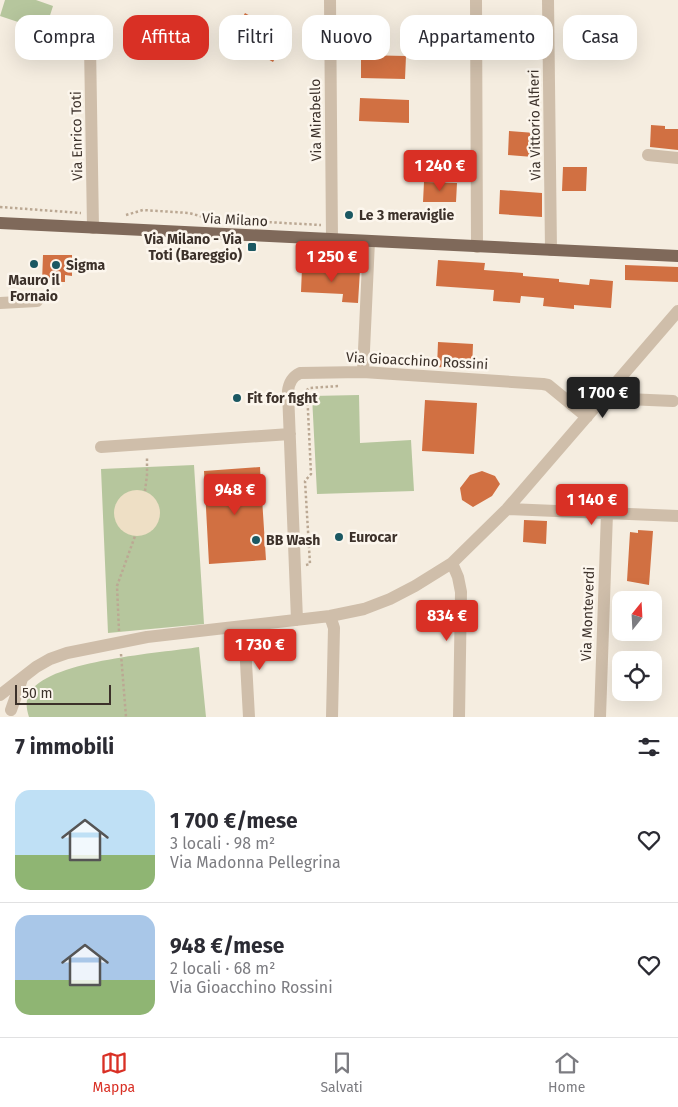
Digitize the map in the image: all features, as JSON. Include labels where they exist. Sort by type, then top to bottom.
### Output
[{"type":"main road","name":"Via Milano","points":[[0,223],[678,256]]},
{"type":"street","name":"Via Mirabello","points":[[330,0],[332,239]]},
{"type":"street","points":[[476,0],[478,247]]},
{"type":"street","name":"Via Vittorio Alfieri","points":[[548,0],[551,250]]},
{"type":"street","name":"Via Enrico Toti","points":[[90,60],[93,228]]},
{"type":"street","points":[[648,155],[678,158]]},
{"type":"street","points":[[363,372],[370,241]]},
{"type":"street","points":[[0,303],[37,301]]},
{"type":"street","points":[[0,695],[50,659],[67,653],[120,642],[330,616],[364,609],[390,599],[423,582],[452,562],[507,509],[678,311]]},
{"type":"street","name":"Via Gioacchino Rossini","points":[[297,620],[290,434],[289,384],[291,379],[300,373],[363,372],[543,384],[548,385],[587,417]]},
{"type":"street","points":[[603,398],[673,401]]},
{"type":"street","points":[[101,447],[290,434]]},
{"type":"street","points":[[507,509],[678,516]]},
{"type":"street","name":"Via Monteverdi","points":[[600,717],[607,513]]},
{"type":"street","points":[[452,562],[458,576],[461,592],[459,717]]},
{"type":"street","points":[[330,616],[334,628],[332,717]]},
{"type":"street","points":[[244,626],[249,717]]},
{"type":"street","points":[[0,702],[13,714],[22,679]]},
{"type":"path","points":[[294,566],[310,564],[305,481],[311,474],[306,390],[309,388],[346,386]]},
{"type":"path","points":[[145,444],[148,467],[145,491]]},
{"type":"path","points":[[126,717],[117,586],[135,536]]},
{"type":"green space","points":[[5,0],[36,0],[53,6],[50,15],[15,15],[15,21],[0,16]]},
{"type":"green space","points":[[359,395],[360,443],[411,440],[414,491],[317,494],[312,396]]},
{"type":"green space","points":[[194,465],[204,624],[108,633],[101,469]]},
{"type":"green space","points":[[199,647],[206,717],[29,717],[27,704],[31,691],[43,680],[61,672],[83,665],[135,655]]},
{"type":"shaded area","points":[[137,490],[150,494],[156,500],[160,513],[156,526],[150,532],[137,536],[124,532],[118,526],[114,513],[118,500],[124,494]]},
{"type":"building","points":[[390,56],[400,56],[400,60],[406,60],[405,79],[361,78],[361,60],[390,60]]},
{"type":"building","points":[[360,98],[409,100],[409,123],[359,121]]},
{"type":"building","points":[[651,125],[665,126],[665,129],[678,129],[678,150],[650,147]]},
{"type":"building","points":[[509,131],[535,133],[533,157],[508,155]]},
{"type":"building","points":[[563,167],[587,167],[586,191],[562,191]]},
{"type":"building","points":[[424,182],[457,183],[456,202],[423,202]]},
{"type":"building","points":[[500,190],[542,193],[542,217],[499,214]]},
{"type":"building","points":[[43,255],[72,255],[72,276],[65,275],[65,282],[42,282]]},
{"type":"building","points":[[438,260],[485,263],[484,270],[523,273],[523,276],[559,279],[559,282],[589,285],[590,279],[613,281],[611,308],[574,305],[574,309],[543,306],[544,298],[521,296],[520,303],[493,301],[494,290],[436,286]]},
{"type":"building","points":[[625,265],[678,267],[678,282],[625,280]]},
{"type":"building","points":[[302,268],[360,270],[358,303],[342,302],[343,294],[301,292]]},
{"type":"building","points":[[438,342],[473,344],[472,369],[437,367]]},
{"type":"building","points":[[425,400],[477,403],[474,454],[422,451]]},
{"type":"building","points":[[260,467],[266,560],[209,564],[204,471]]},
{"type":"building","points":[[482,471],[495,476],[500,484],[492,496],[473,507],[462,500],[460,488],[470,475]]},
{"type":"building","points":[[524,520],[547,521],[546,544],[523,542]]},
{"type":"building","points":[[638,530],[653,531],[649,585],[627,581],[630,532],[638,533]]},
{"type":"place","name":"Le 3 meraviglie","points":[[349,215]]},
{"type":"place","name":"Via Milano - Via Toti (Bareggio)","points":[[252,247]]},
{"type":"place","name":"Mauro il Fornaio","points":[[34,264]]},
{"type":"place","name":"Sigma","points":[[56,265]]},
{"type":"place","name":"Fit for fight","points":[[237,398]]},
{"type":"place","name":"Eurocar","points":[[339,537]]},
{"type":"place","name":"BB Wash","points":[[256,540]]}]
